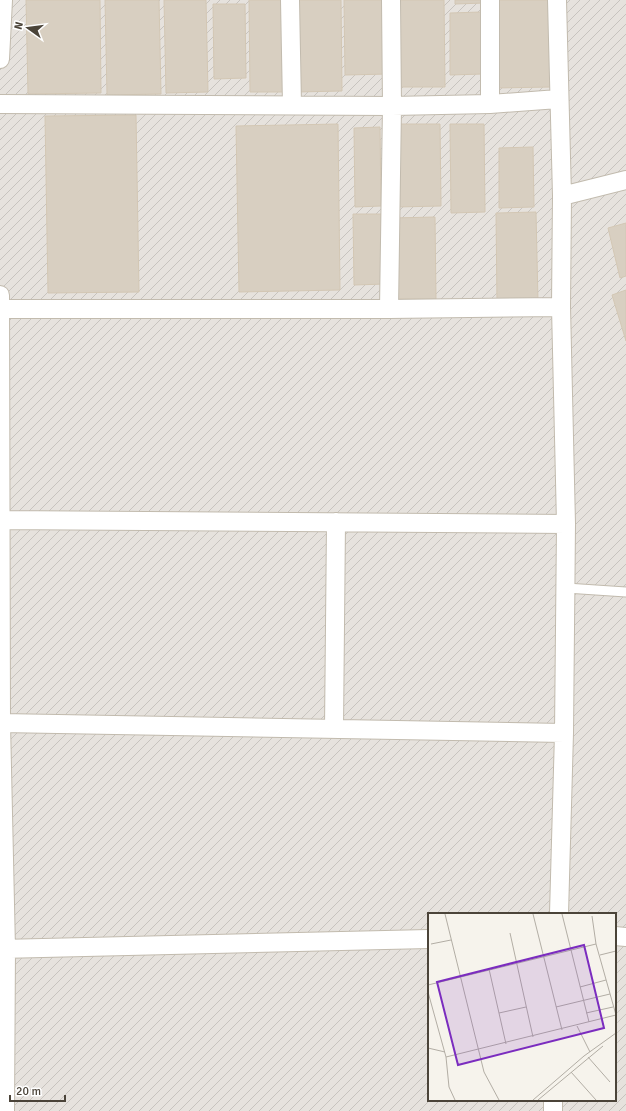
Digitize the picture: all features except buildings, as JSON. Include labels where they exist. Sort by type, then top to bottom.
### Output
[{"type":"street","points":[[0,60],[3,0]]},
{"type":"street","points":[[290,0],[292,105]]},
{"type":"street","points":[[389,309],[392,106],[391,0]]},
{"type":"street","points":[[490,0],[490,104]]},
{"type":"street","points":[[557,0],[558,99],[562,196],[561,307],[566,524],[564,733],[559,913]]},
{"type":"street","points":[[0,104],[392,106],[490,104],[558,99]]},
{"type":"street","points":[[562,196],[626,180]]},
{"type":"street","points":[[0,295],[1,723],[5,1111]]},
{"type":"street","points":[[0,309],[389,309],[561,307]]},
{"type":"street","points":[[0,520],[566,524]]},
{"type":"street","points":[[334,729],[336,522]]},
{"type":"street","points":[[1,723],[564,733]]},
{"type":"street","points":[[616,936],[626,937]]},
{"type":"street","points":[[3,949],[428,939]]},
{"type":"street","points":[[553,1111],[554,1101]]},
{"type":"lane","points":[[566,588],[626,592]]},
{"type":"shaded area","points":[[0,0],[626,0],[626,1111],[0,1111]]}]
